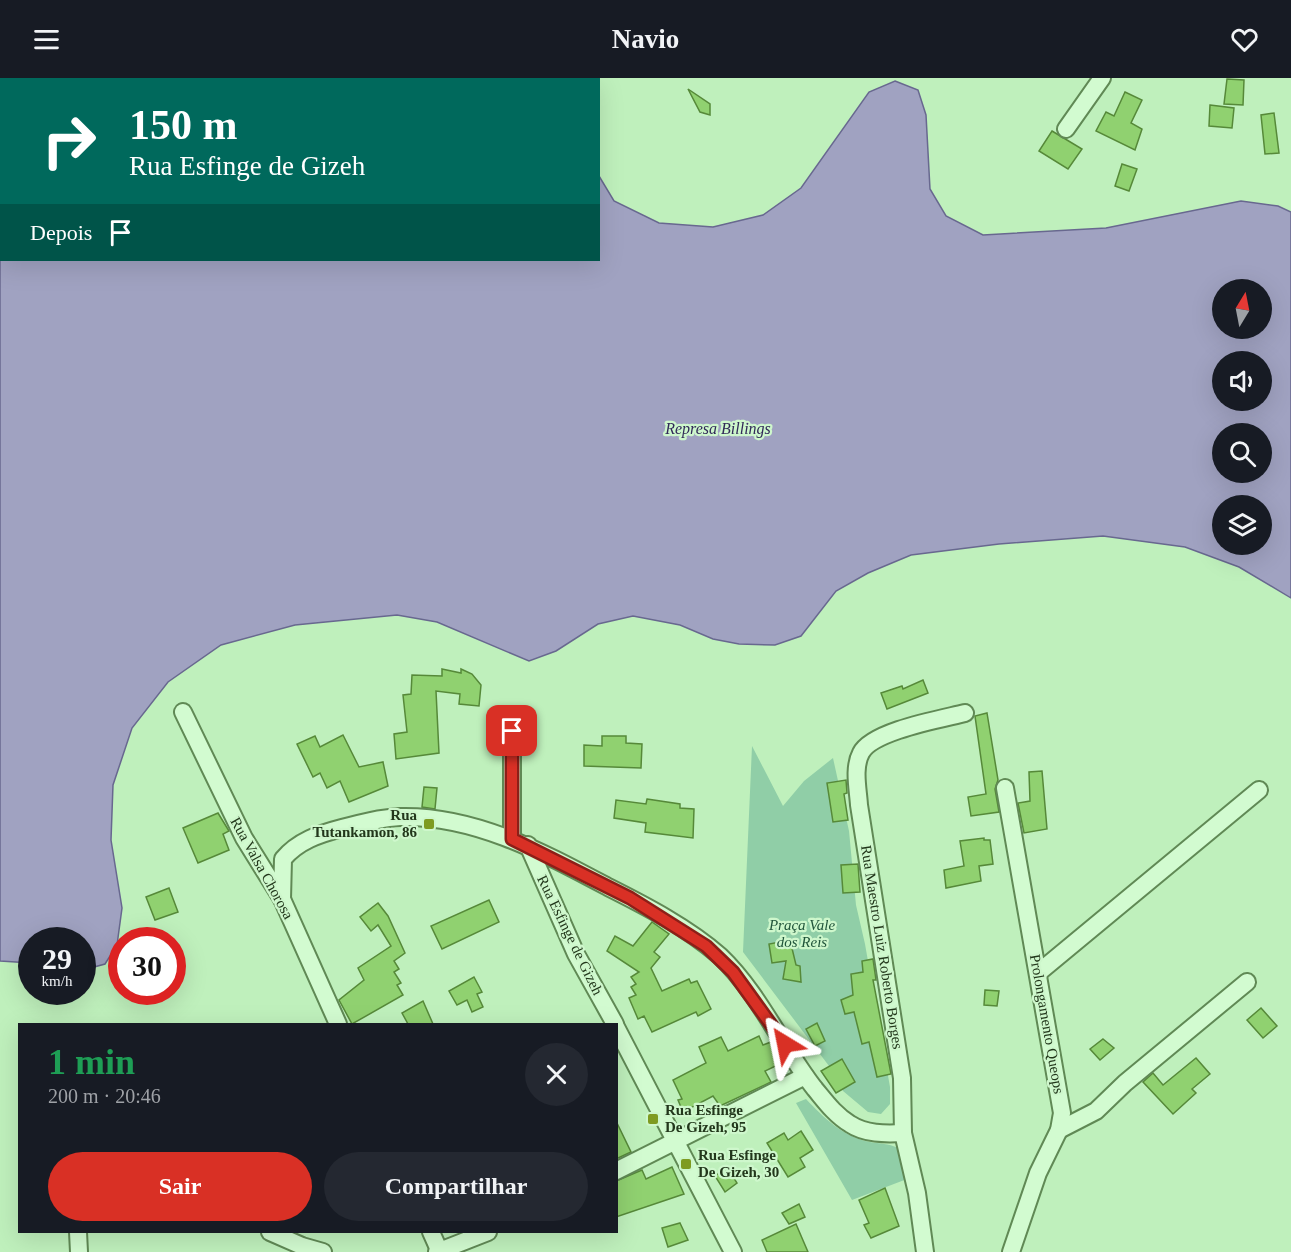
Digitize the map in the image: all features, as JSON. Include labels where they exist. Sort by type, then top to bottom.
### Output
[{"type":"street","points":[[1066,129],[1102,78]]},
{"type":"street","name":"Rua Valsa Chorosa","points":[[183,712],[244,838],[282,899],[338,1023]]},
{"type":"street","name":"Rua Maestro Luiz Roberto Borges","points":[[925,1252],[917,1193],[903,1133],[902,1078],[859,805],[859,761],[865,748],[894,733],[964,712]]},
{"type":"street","name":"Rua Esfinge de Gizeh","points":[[512,731],[520,842],[576,954],[614,1023]]},
{"type":"street","name":"Prolongamento Queops","points":[[1005,788],[1038,974],[1043,1017],[1062,1113],[1059,1130],[1038,1173],[1011,1252]]},
{"type":"street","points":[[1038,974],[1259,790]]},
{"type":"street","points":[[282,899],[281,867],[289,851],[299,843],[348,827],[401,817],[462,825],[520,842],[630,898],[680,928],[721,957],[831,1109],[850,1125],[883,1134],[903,1133]]},
{"type":"street","points":[[1059,1130],[1096,1111],[1125,1083],[1247,982]]},
{"type":"street","name":"Rua Esfinge de Gizeh","points":[[618,1030],[733,1252]]},
{"type":"street","points":[[618,1170],[805,1076]]},
{"type":"street","points":[[78,1233],[79,1252]]},
{"type":"street","points":[[272,1233],[323,1252]]},
{"type":"street","points":[[431,1233],[439,1252],[486,1233]]},
{"type":"green space","name":"Praça Vale dos Reis","points":[[752,746],[783,806],[804,781],[833,758],[849,831],[856,905],[890,1087],[890,1104],[881,1114],[868,1112],[843,1091],[829,1066],[743,952]]},
{"type":"green space","points":[[806,1099],[827,1119],[851,1136],[898,1148],[907,1179],[852,1200],[796,1103]]},
{"type":"water","name":"Represa Billings","points":[[895,81],[918,90],[926,115],[930,189],[946,216],[983,235],[1106,228],[1241,201],[1278,206],[1291,212],[1291,598],[1239,567],[1185,547],[1103,536],[999,544],[911,555],[868,573],[836,591],[801,636],[775,645],[739,644],[713,639],[680,625],[633,616],[598,624],[556,651],[529,661],[437,622],[397,615],[295,625],[221,645],[168,682],[132,728],[113,785],[111,840],[122,908],[119,927],[108,927],[108,959],[105,964],[96,966],[96,927],[18,927],[18,962],[0,961],[0,261],[600,261],[600,178],[614,201],[659,223],[713,227],[763,215],[801,188],[869,92]]},
{"type":"building","points":[[1227,79],[1244,80],[1243,105],[1224,104]]},
{"type":"building","points":[[688,89],[710,104],[710,115],[700,112]]},
{"type":"building","points":[[1125,92],[1142,100],[1131,123],[1142,129],[1135,150],[1096,131],[1106,112],[1114,116]]},
{"type":"building","points":[[1210,105],[1234,108],[1232,128],[1209,126]]},
{"type":"building","points":[[1274,113],[1279,153],[1265,154],[1261,115]]},
{"type":"building","points":[[1052,131],[1082,149],[1068,169],[1039,151]]},
{"type":"building","points":[[1122,164],[1137,169],[1129,191],[1115,186]]},
{"type":"building","points":[[442,669],[461,673],[461,669],[472,674],[481,685],[479,706],[459,704],[460,694],[436,691],[439,753],[396,759],[394,734],[407,732],[403,695],[411,694],[412,675],[442,676]]},
{"type":"building","points":[[923,680],[928,693],[887,709],[881,693],[902,686],[903,689]]},
{"type":"building","points":[[987,713],[998,780],[995,789],[999,812],[971,816],[968,797],[986,794],[975,716]]},
{"type":"building","points":[[343,735],[359,767],[383,762],[388,786],[349,802],[340,781],[327,788],[320,773],[313,777],[297,744],[315,736],[320,747]]},
{"type":"building","points":[[602,736],[626,736],[626,743],[642,744],[641,768],[584,766],[584,745],[602,746]]},
{"type":"building","points":[[1042,771],[1047,829],[1024,833],[1018,803],[1030,801],[1029,772]]},
{"type":"building","points":[[846,780],[847,793],[844,794],[848,820],[833,822],[827,783]]},
{"type":"building","points":[[424,787],[437,788],[435,809],[422,807]]},
{"type":"building","points":[[647,799],[680,804],[680,808],[694,809],[693,838],[645,832],[646,823],[614,818],[616,800],[646,804]]},
{"type":"building","points":[[218,813],[229,831],[223,834],[229,850],[198,863],[183,828]]},
{"type":"building","points":[[984,838],[984,840],[990,840],[993,864],[979,866],[981,881],[946,888],[944,870],[964,866],[960,841]]},
{"type":"building","points":[[858,864],[860,892],[843,893],[841,865]]},
{"type":"building","points":[[169,888],[178,912],[155,920],[146,897]]},
{"type":"building","points":[[489,900],[499,922],[442,949],[431,926]]},
{"type":"building","points":[[378,903],[388,916],[405,953],[394,961],[399,969],[394,972],[401,983],[397,985],[403,995],[351,1023],[339,1000],[364,980],[358,968],[391,946],[378,925],[371,931],[360,917]]},
{"type":"building","points":[[652,922],[669,934],[654,952],[660,957],[651,968],[662,991],[689,979],[691,983],[697,981],[711,1009],[698,1016],[696,1012],[652,1032],[644,1016],[638,1019],[629,998],[636,995],[631,987],[636,984],[631,977],[639,972],[607,951],[615,936],[633,946]]},
{"type":"building","points":[[790,940],[796,965],[800,966],[801,982],[783,979],[786,961],[772,963],[769,944]]},
{"type":"building","points":[[873,959],[876,980],[873,980],[891,1074],[877,1077],[869,1042],[862,1044],[854,1012],[845,1014],[841,1000],[853,995],[851,974],[863,972],[862,961]]},
{"type":"building","points":[[474,977],[482,992],[477,994],[483,1007],[472,1012],[467,1000],[457,1005],[449,991]]},
{"type":"building","points":[[985,990],[999,991],[997,1006],[984,1005]]},
{"type":"building","points":[[423,1001],[433,1023],[407,1023],[402,1013]]},
{"type":"building","points":[[1261,1008],[1277,1026],[1263,1038],[1247,1020]]},
{"type":"building","points":[[817,1023],[825,1041],[815,1046],[806,1029]]},
{"type":"building","points":[[759,1036],[763,1045],[771,1042],[784,1062],[765,1071],[771,1082],[720,1106],[713,1096],[683,1112],[678,1100],[682,1099],[673,1080],[706,1063],[699,1047],[721,1037],[728,1051]]},
{"type":"building","points":[[1103,1039],[1114,1048],[1100,1060],[1090,1049]]},
{"type":"building","points":[[1196,1058],[1210,1074],[1192,1089],[1196,1093],[1173,1114],[1143,1082],[1153,1073],[1163,1085]]},
{"type":"building","points":[[842,1059],[855,1082],[836,1093],[821,1071]]},
{"type":"building","points":[[618,1125],[631,1152],[618,1158]]},
{"type":"building","points":[[801,1131],[813,1150],[800,1158],[805,1167],[788,1177],[767,1143],[784,1133],[788,1140]]},
{"type":"building","points":[[672,1167],[684,1194],[618,1216],[618,1180],[642,1170],[646,1179]]},
{"type":"building","points":[[727,1167],[737,1183],[725,1192],[715,1176]]},
{"type":"building","points":[[885,1188],[899,1226],[871,1238],[864,1225],[869,1223],[859,1200]]},
{"type":"building","points":[[799,1204],[805,1217],[789,1224],[782,1213]]},
{"type":"building","points":[[680,1223],[688,1240],[668,1247],[662,1228]]},
{"type":"building","points":[[796,1224],[808,1252],[767,1252],[762,1240]]},
{"type":"place","name":"Rua Tutankamon, 86","points":[[429,824]]},
{"type":"place","name":"Rua Esfinge De Gizeh, 95","points":[[653,1119]]},
{"type":"place","name":"Rua Esfinge De Gizeh, 30","points":[[686,1164]]},
{"type":"route","points":[[512,731],[512,839],[630,898],[680,928],[721,957],[785,1044]]}]
